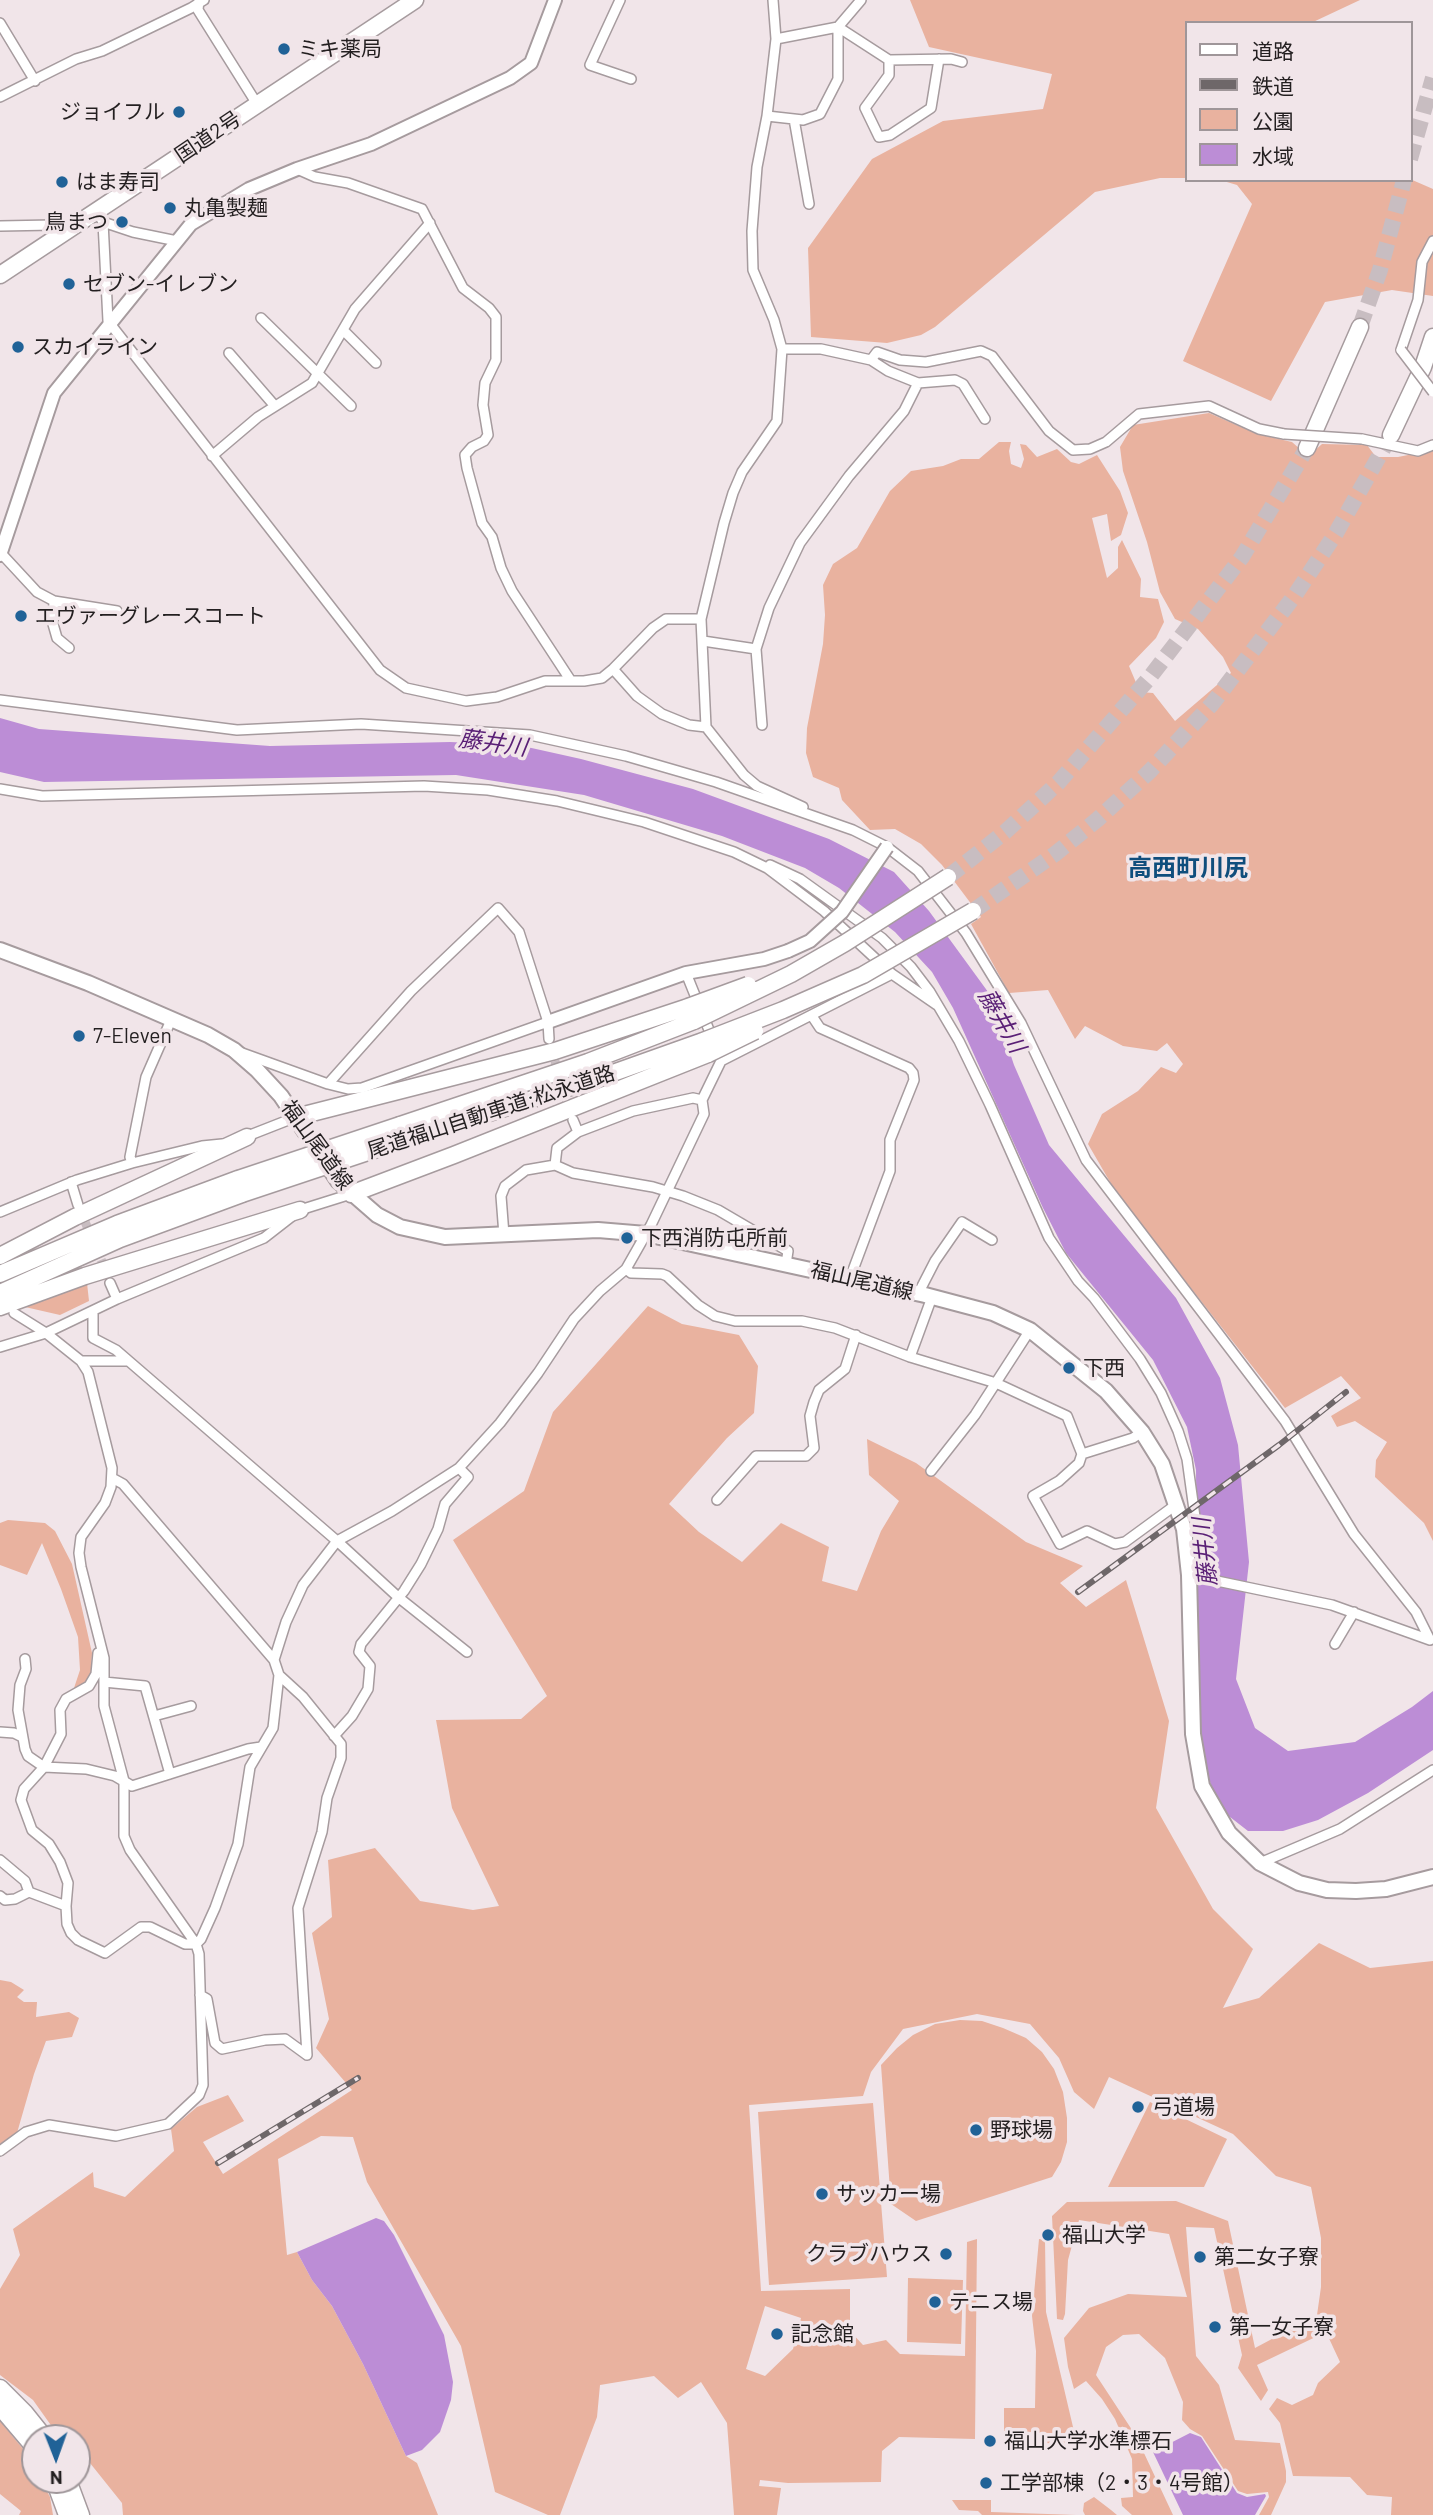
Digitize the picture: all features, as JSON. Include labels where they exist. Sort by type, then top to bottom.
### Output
[{"type":"highway","name":"国道2号","points":[[0,275],[61,234],[100,217],[257,104],[415,0]]},
{"type":"highway","points":[[1307,448],[1360,327]]},
{"type":"highway","points":[[1391,435],[1418,379],[1433,337]]},
{"type":"highway","name":"尾道福山自動車道;松永道路","points":[[0,1274],[117,1224],[402,1132],[588,1062],[691,1014],[791,974],[948,877]]},
{"type":"highway","name":"尾道福山自動車道;松永道路","points":[[402,1132],[599,1078],[710,1052],[783,1010],[863,975],[974,911]]},
{"type":"highway","points":[[296,1117],[691,1014]]},
{"type":"highway","points":[[351,1194],[454,1156],[710,1052]]},
{"type":"highway","points":[[0,1256],[247,1137]]},
{"type":"highway","name":"尾道福山自動車道;松永道路","points":[[0,1293],[240,1186]]},
{"type":"highway","points":[[7,1310],[85,1276],[300,1210]]},
{"type":"highway","points":[[0,2388],[34,2424]]},
{"type":"highway","points":[[0,2407],[21,2432]]},
{"type":"highway","points":[[59,2494],[67,2515]]},
{"type":"highway","points":[[73,2494],[81,2515]]},
{"type":"main road","name":"福山尾道線","points":[[0,950],[88,983],[208,1035],[234,1050],[281,1096],[338,1181],[377,1215],[400,1227],[445,1237],[598,1230],[646,1234],[925,1296],[993,1313],[1030,1330],[1106,1391],[1142,1432],[1162,1464],[1177,1504],[1197,1577],[1192,1734],[1202,1786],[1229,1833],[1260,1863],[1299,1883],[1326,1890],[1385,1889],[1433,1877]]},
{"type":"street","points":[[117,611],[54,601],[37,592],[0,553],[54,393],[191,224],[249,189],[297,169],[371,144],[510,78],[531,63],[555,0]]},
{"type":"street","points":[[620,0],[590,65],[631,79]]},
{"type":"street","points":[[773,0],[776,38],[757,167],[752,231],[753,270],[774,320],[782,349],[777,421],[742,472],[723,523],[701,619],[706,727],[744,775],[757,786],[853,830],[887,848],[918,871],[966,933],[1021,1023],[1086,1160],[1285,1421],[1354,1534],[1416,1612],[1431,1640]]},
{"type":"street","points":[[776,38],[838,27],[861,0]]},
{"type":"street","points":[[200,1],[198,10],[257,104]]},
{"type":"street","points":[[0,97],[76,59],[102,51],[200,1]]},
{"type":"street","points":[[0,23],[35,81]]},
{"type":"street","points":[[838,27],[889,60],[939,59],[962,62]]},
{"type":"street","points":[[766,116],[803,120],[820,114],[838,79],[838,27]]},
{"type":"street","points":[[889,60],[889,75],[865,108],[879,137],[890,135],[932,108],[939,59]]},
{"type":"street","points":[[793,119],[809,204]]},
{"type":"street","points":[[297,169],[316,177],[348,183],[422,209],[463,288],[489,308],[496,317],[496,360],[485,383],[483,405],[488,435],[465,455],[482,523],[492,537],[501,568],[512,591],[571,681]]},
{"type":"street","points":[[177,241],[133,232],[100,217],[108,321],[380,670],[406,688],[466,701],[497,697],[545,681],[602,678],[653,628],[666,619],[701,619]]},
{"type":"street","points":[[212,456],[274,405],[312,383],[355,309],[430,223]]},
{"type":"street","points":[[0,226],[53,225],[61,234]]},
{"type":"street","points":[[1433,241],[1422,262],[1418,300],[1401,350],[1433,392]]},
{"type":"street","points":[[261,318],[351,406]]},
{"type":"street","points":[[343,330],[376,363]]},
{"type":"street","points":[[782,349],[821,349],[871,360],[888,371],[918,383],[955,380],[963,384],[985,419]]},
{"type":"street","points":[[871,360],[877,352],[900,360],[926,362],[981,351],[992,356],[1049,431],[1073,450],[1090,449],[1106,442],[1139,414],[1209,406],[1259,429],[1284,434],[1362,439],[1418,451],[1433,445]]},
{"type":"street","points":[[229,353],[274,405]]},
{"type":"street","points":[[762,725],[756,649],[769,608],[800,543],[849,476],[904,411],[918,383]]},
{"type":"street","points":[[54,601],[53,624],[57,638],[69,648]]},
{"type":"street","points":[[703,641],[756,649]]},
{"type":"street","points":[[613,669],[637,696],[662,713],[689,725],[706,727]]},
{"type":"street","points":[[0,700],[237,730],[361,724],[530,735],[626,756],[716,782],[853,830]]},
{"type":"street","points":[[0,789],[41,796],[424,786],[488,790],[557,801],[643,822],[734,852],[767,868],[824,911],[892,974],[937,1005]]},
{"type":"street","points":[[234,1050],[328,1084],[348,1089],[374,1086],[685,974],[764,959],[810,941],[842,912],[887,848]]},
{"type":"street","points":[[767,868],[768,865],[800,880],[882,938],[911,967],[930,992],[959,1041],[990,1105],[1049,1238],[1078,1281],[1140,1359],[1161,1394],[1178,1431],[1187,1459],[1200,1553],[1197,1577],[1354,1612],[1431,1640]]},
{"type":"street","points":[[328,1084],[411,991],[498,908],[519,932],[548,1022],[549,1039]]},
{"type":"street","points":[[274,1660],[286,1622],[303,1585],[337,1541],[392,1511],[458,1468],[500,1423],[574,1319],[600,1291],[626,1269],[646,1234],[704,1114],[702,1100],[710,1052],[685,974]]},
{"type":"street","points":[[710,1052],[812,1016],[892,974]]},
{"type":"street","points":[[812,1016],[820,1028],[914,1073],[914,1080],[890,1140],[890,1171],[850,1278]]},
{"type":"street","points":[[132,1164],[130,1157],[146,1077],[171,1020]]},
{"type":"street","points":[[555,1165],[557,1148],[578,1132],[633,1111],[693,1098],[702,1100]]},
{"type":"street","points":[[0,1212],[71,1182],[132,1164],[247,1137],[296,1117]]},
{"type":"street","points":[[573,1120],[578,1132]]},
{"type":"street","points":[[504,1235],[501,1196],[505,1185],[526,1170],[555,1165],[573,1173],[668,1190],[718,1210],[788,1251],[786,1264]]},
{"type":"street","points":[[71,1182],[78,1205]]},
{"type":"street","points":[[0,1347],[46,1333],[117,1299],[264,1238],[300,1210],[351,1194]]},
{"type":"street","points":[[910,1357],[935,1261],[962,1222],[992,1240]]},
{"type":"street","points":[[626,1269],[631,1273],[667,1276],[715,1317],[735,1321],[802,1321],[835,1328],[910,1357],[996,1383],[1067,1416],[1083,1454],[1079,1463],[1059,1481],[1033,1496],[1060,1544],[1087,1531],[1115,1544],[1125,1542],[1177,1504]]},
{"type":"street","points":[[110,1283],[117,1299]]},
{"type":"street","points":[[0,2151],[26,2132],[49,2126],[116,2136],[168,2124],[199,2095],[203,2085],[199,1954],[196,1944],[130,1850],[124,1836],[124,1782],[104,1706],[104,1658],[81,1567],[81,1537],[105,1503],[112,1478],[112,1468],[91,1384],[81,1361],[46,1333],[7,1310]]},
{"type":"street","points":[[93,1311],[93,1338],[116,1350],[398,1597],[467,1652]]},
{"type":"street","points":[[931,1471],[975,1415],[1030,1330]]},
{"type":"street","points":[[717,1500],[756,1456],[806,1456],[814,1448],[810,1416],[814,1402],[819,1390],[845,1369],[856,1335]]},
{"type":"street","points":[[81,1361],[128,1362]]},
{"type":"street","points":[[1083,1454],[1133,1438],[1142,1432]]},
{"type":"street","points":[[334,1736],[352,1716],[368,1689],[370,1666],[359,1652],[361,1644],[421,1564],[438,1529],[446,1504],[467,1477],[458,1468]]},
{"type":"street","points":[[101,1648],[98,1650],[96,1674],[89,1686],[66,1699],[60,1710],[61,1734],[44,1767],[24,1789],[21,1800],[32,1830],[49,1844],[60,1862],[68,1882],[67,1924],[78,1940],[105,1953],[141,1927],[150,1927],[185,1944],[196,1944],[215,1908],[238,1844],[250,1767],[273,1728],[279,1675],[274,1660],[123,1484],[112,1478]]},
{"type":"street","points":[[1335,1644],[1354,1612]]},
{"type":"street","points":[[25,1659],[26,1669],[20,1685],[18,1710],[28,1756],[44,1767],[86,1769],[115,1776],[132,1786],[261,1747]]},
{"type":"street","points":[[200,1995],[207,1999],[215,2043],[222,2049],[265,2040],[285,2039],[307,2055],[298,1908],[323,1832],[327,1798],[341,1758],[341,1744],[303,1697],[279,1675]]},
{"type":"street","points":[[104,1682],[145,1686],[170,1774]]},
{"type":"street","points":[[154,1716],[191,1706]]},
{"type":"street","points":[[0,1732],[23,1737]]},
{"type":"street","points":[[1260,1863],[1340,1829],[1433,1770]]},
{"type":"street","points":[[0,1860],[25,1881],[29,1892]]},
{"type":"street","points":[[0,1896],[5,1900],[15,1899],[29,1892],[66,1906]]},
{"type":"green space","points":[[910,0],[1360,0],[1315,21],[1184,21],[1184,178],[1160,178],[1095,192],[935,327],[921,335],[887,343],[811,337],[808,248],[872,159],[943,121],[1043,109],[1052,74],[929,47]]},
{"type":"green space","points":[[1412,180],[1433,189],[1433,296],[1392,290],[1325,302],[1271,401],[1183,361],[1252,204],[1237,185],[1227,182],[1412,182]]},
{"type":"green space","points":[[1209,413],[1257,434],[1292,442],[1301,450],[1313,452],[1322,444],[1367,445],[1376,457],[1398,457],[1433,450],[1433,1541],[1424,1523],[1375,1477],[1376,1460],[1387,1442],[1355,1421],[1337,1427],[1331,1416],[1361,1398],[1341,1376],[1285,1408],[1117,1194],[1088,1144],[1102,1114],[1138,1091],[1161,1067],[1176,1073],[1183,1064],[1167,1043],[1157,1051],[1123,1046],[1085,1026],[1075,1039],[1048,990],[1009,993],[971,924],[981,917],[942,865],[921,844],[895,829],[870,830],[842,800],[839,788],[813,777],[806,753],[807,728],[823,644],[823,585],[833,564],[857,548],[890,491],[911,471],[943,466],[961,459],[979,459],[999,442],[1011,442],[1011,464],[1021,468],[1024,459],[1020,444],[1026,445],[1037,457],[1057,449],[1071,462],[1079,464],[1097,455],[1120,491],[1128,513],[1121,535],[1111,541],[1107,514],[1092,518],[1107,578],[1118,568],[1118,547],[1122,540],[1141,579],[1140,597],[1158,599],[1164,622],[1156,638],[1129,666],[1140,692],[1153,693],[1175,721],[1231,673],[1223,657],[1198,629],[1175,619],[1160,592],[1147,542],[1123,471],[1120,447],[1133,425]]},
{"type":"green space","points":[[87,1283],[89,1301],[60,1315],[25,1307]]},
{"type":"green space","points":[[648,1306],[682,1324],[739,1335],[758,1366],[754,1413],[727,1438],[669,1504],[699,1532],[742,1562],[781,1523],[829,1547],[822,1581],[857,1591],[881,1531],[899,1501],[869,1475],[867,1439],[916,1463],[1026,1542],[1083,1566],[1060,1583],[1086,1607],[1126,1580],[1169,1721],[1156,1808],[1213,1909],[1253,1949],[1223,2008],[1259,1998],[1319,1943],[1370,1968],[1433,1961],[1433,2515],[1391,2515],[1392,2497],[1367,2495],[1350,2477],[1293,2476],[1280,2423],[1269,2409],[1277,2398],[1292,2405],[1313,2395],[1318,2383],[1340,2362],[1326,2332],[1257,2365],[1268,2390],[1261,2401],[1238,2368],[1242,2355],[1214,2228],[1186,2227],[1196,2356],[1219,2385],[1235,2440],[1280,2443],[1286,2482],[1271,2515],[1259,2515],[1269,2497],[1268,2492],[1247,2494],[1238,2491],[1202,2436],[1182,2420],[1183,2402],[1165,2358],[1139,2334],[1123,2335],[1106,2347],[1096,2375],[1136,2436],[1173,2515],[1132,2515],[1122,2506],[1121,2498],[1133,2497],[1132,2459],[1115,2419],[1102,2399],[1086,2381],[1074,2389],[1064,2338],[1089,2308],[1128,2294],[1187,2297],[1169,2234],[1079,2220],[1068,2260],[1065,2314],[1063,2320],[1057,2319],[1052,2216],[1067,2202],[1176,2201],[1228,2221],[1255,2348],[1317,2315],[1321,2287],[1321,2238],[1311,2187],[1276,2176],[1233,2134],[1109,2077],[1094,2109],[1074,2092],[1059,2058],[1030,2024],[977,2014],[903,2029],[871,2072],[863,2096],[749,2105],[761,2291],[850,2289],[850,2331],[863,2345],[886,2340],[900,2354],[965,2356],[967,2242],[977,2239],[975,2439],[899,2437],[882,2451],[881,2482],[788,2483],[760,2480],[759,2486],[781,2488],[777,2515],[734,2515],[727,2423],[701,2382],[678,2398],[654,2376],[600,2385],[597,2417],[560,2515],[548,2515],[495,2492],[461,2346],[367,2182],[353,2137],[321,2136],[278,2159],[287,2255],[297,2252],[312,2280],[332,2306],[363,2364],[406,2456],[417,2463],[438,2515],[123,2515],[122,2503],[91,2464],[91,2424],[50,2424],[33,2400],[0,2375],[0,2289],[20,2255],[13,2229],[93,2172],[94,2187],[125,2197],[174,2151],[171,2129],[197,2107],[228,2095],[244,2121],[203,2142],[223,2174],[352,2090],[316,2048],[329,2019],[312,1933],[332,1917],[328,1860],[375,1848],[420,1901],[473,1910],[499,1906],[452,1808],[436,1720],[521,1719],[547,1696],[453,1540],[524,1491],[553,1412]],"holes":[[[765,2306],[801,2318],[793,2349],[765,2376],[746,2369]]]},
{"type":"green space","points":[[8,1520],[45,1523],[55,1531],[72,1564],[92,1653],[91,1673],[85,1683],[74,1688],[80,1670],[78,1637],[61,1589],[42,1543],[27,1575],[0,1565],[0,1523]]},
{"type":"green space","points":[[0,1980],[11,1982],[24,1990],[17,1997],[24,2002],[37,2002],[36,2017],[69,2012],[79,2018],[72,2037],[46,2041],[17,2133],[0,2144]]},
{"type":"green space","name":"野球場","points":[[960,2020],[982,2021],[1003,2028],[1026,2038],[1042,2052],[1054,2069],[1063,2092],[1067,2142],[1061,2162],[1052,2177],[916,2221],[891,2204],[881,2065],[913,2035],[935,2024]]},
{"type":"green space","points":[[1150,2102],[1227,2139],[1204,2187],[1108,2187]]},
{"type":"green space","name":"サッカー場","points":[[873,2103],[887,2277],[769,2285],[758,2112]]},
{"type":"green space","points":[[1039,2239],[1045,2240],[1046,2312],[1077,2444],[1004,2442],[1004,2408],[1035,2408],[1036,2351],[1032,2316]]},
{"type":"green space","name":"テニス場","points":[[908,2278],[963,2280],[961,2344],[907,2342]]},
{"type":"green space","points":[[0,2421],[21,2446],[21,2494],[48,2494],[53,2515],[19,2515],[21,2511],[0,2494]]},
{"type":"green space","points":[[1094,2497],[1117,2515],[1085,2515],[1084,2503]]},
{"type":"green space","points":[[952,2500],[991,2500],[991,2512],[1076,2515],[982,2515],[978,2511],[959,2510]]},
{"type":"water","name":"藤井川","points":[[0,718],[39,729],[270,746],[450,742],[518,745],[693,789],[829,839],[894,872],[929,911],[991,996],[1014,1065],[1049,1145],[1176,1298],[1220,1378],[1238,1445],[1249,1562],[1236,1679],[1255,1728],[1288,1751],[1355,1742],[1433,1691],[1433,1750],[1368,1793],[1318,1820],[1283,1831],[1248,1831],[1221,1810],[1206,1772],[1198,1724],[1196,1470],[1187,1427],[1153,1360],[1066,1253],[953,1008],[932,972],[895,932],[839,888],[805,868],[722,836],[584,795],[456,775],[44,782],[0,772]]},
{"type":"water","points":[[376,2218],[384,2221],[394,2235],[444,2335],[453,2382],[451,2400],[440,2432],[422,2450],[406,2456],[363,2364],[332,2306],[312,2280],[297,2252]]},
{"type":"water","points":[[1190,2433],[1201,2437],[1237,2493],[1247,2497],[1265,2494],[1255,2515],[1183,2515],[1153,2452]]},
{"type":"tunnel","points":[[1412,152],[1433,78]]},
{"type":"tunnel","points":[[1360,327],[1380,270],[1403,182]]},
{"type":"tunnel","points":[[973,911],[1055,854],[1098,819],[1150,771],[1212,704],[1295,595],[1336,533],[1391,435]]},
{"type":"tunnel","points":[[948,877],[1005,832],[1058,783],[1150,677],[1242,557],[1307,448]]},
{"type":"tunnel","points":[[551,1048],[570,1112]]},
{"type":"tunnel","points":[[80,1210],[106,1271]]},
{"type":"railway","points":[[1078,1592],[1279,1445],[1346,1392]]},
{"type":"railway","points":[[218,2163],[358,2078]]},
{"type":"place","name":"ミキ薬局","points":[[284,49]]},
{"type":"place","name":"ジョイフル","points":[[179,112]]},
{"type":"place","name":"はま寿司","points":[[62,182]]},
{"type":"place","name":"丸亀製麺","points":[[170,208]]},
{"type":"place","name":"鳥まつ","points":[[122,222]]},
{"type":"place","name":"セブン-イレブン","points":[[69,284]]},
{"type":"place","name":"スカイライン","points":[[18,347]]},
{"type":"place","name":"エヴァーグレースコート","points":[[21,616]]},
{"type":"place","name":"7-Eleven","points":[[79,1036]]},
{"type":"place","name":"下西消防屯所前","points":[[627,1238]]},
{"type":"place","name":"下西","points":[[1069,1368]]},
{"type":"place","name":"弓道場","points":[[1138,2107]]},
{"type":"place","name":"野球場","points":[[976,2130]]},
{"type":"place","name":"サッカー場","points":[[822,2194]]},
{"type":"place","name":"福山大学","points":[[1048,2235]]},
{"type":"place","name":"クラブハウス","points":[[946,2254]]},
{"type":"place","name":"第二女子寮","points":[[1200,2257]]},
{"type":"place","name":"テニス場","points":[[935,2302]]},
{"type":"place","name":"第一女子寮","points":[[1215,2327]]},
{"type":"place","name":"記念館","points":[[777,2334]]},
{"type":"place","name":"福山大学水準標石","points":[[990,2441]]},
{"type":"place","name":"工学部棟（2・3・4号館）","points":[[986,2483]]},
{"type":"district","name":"高西町川尻","points":[[1188,868]]}]
